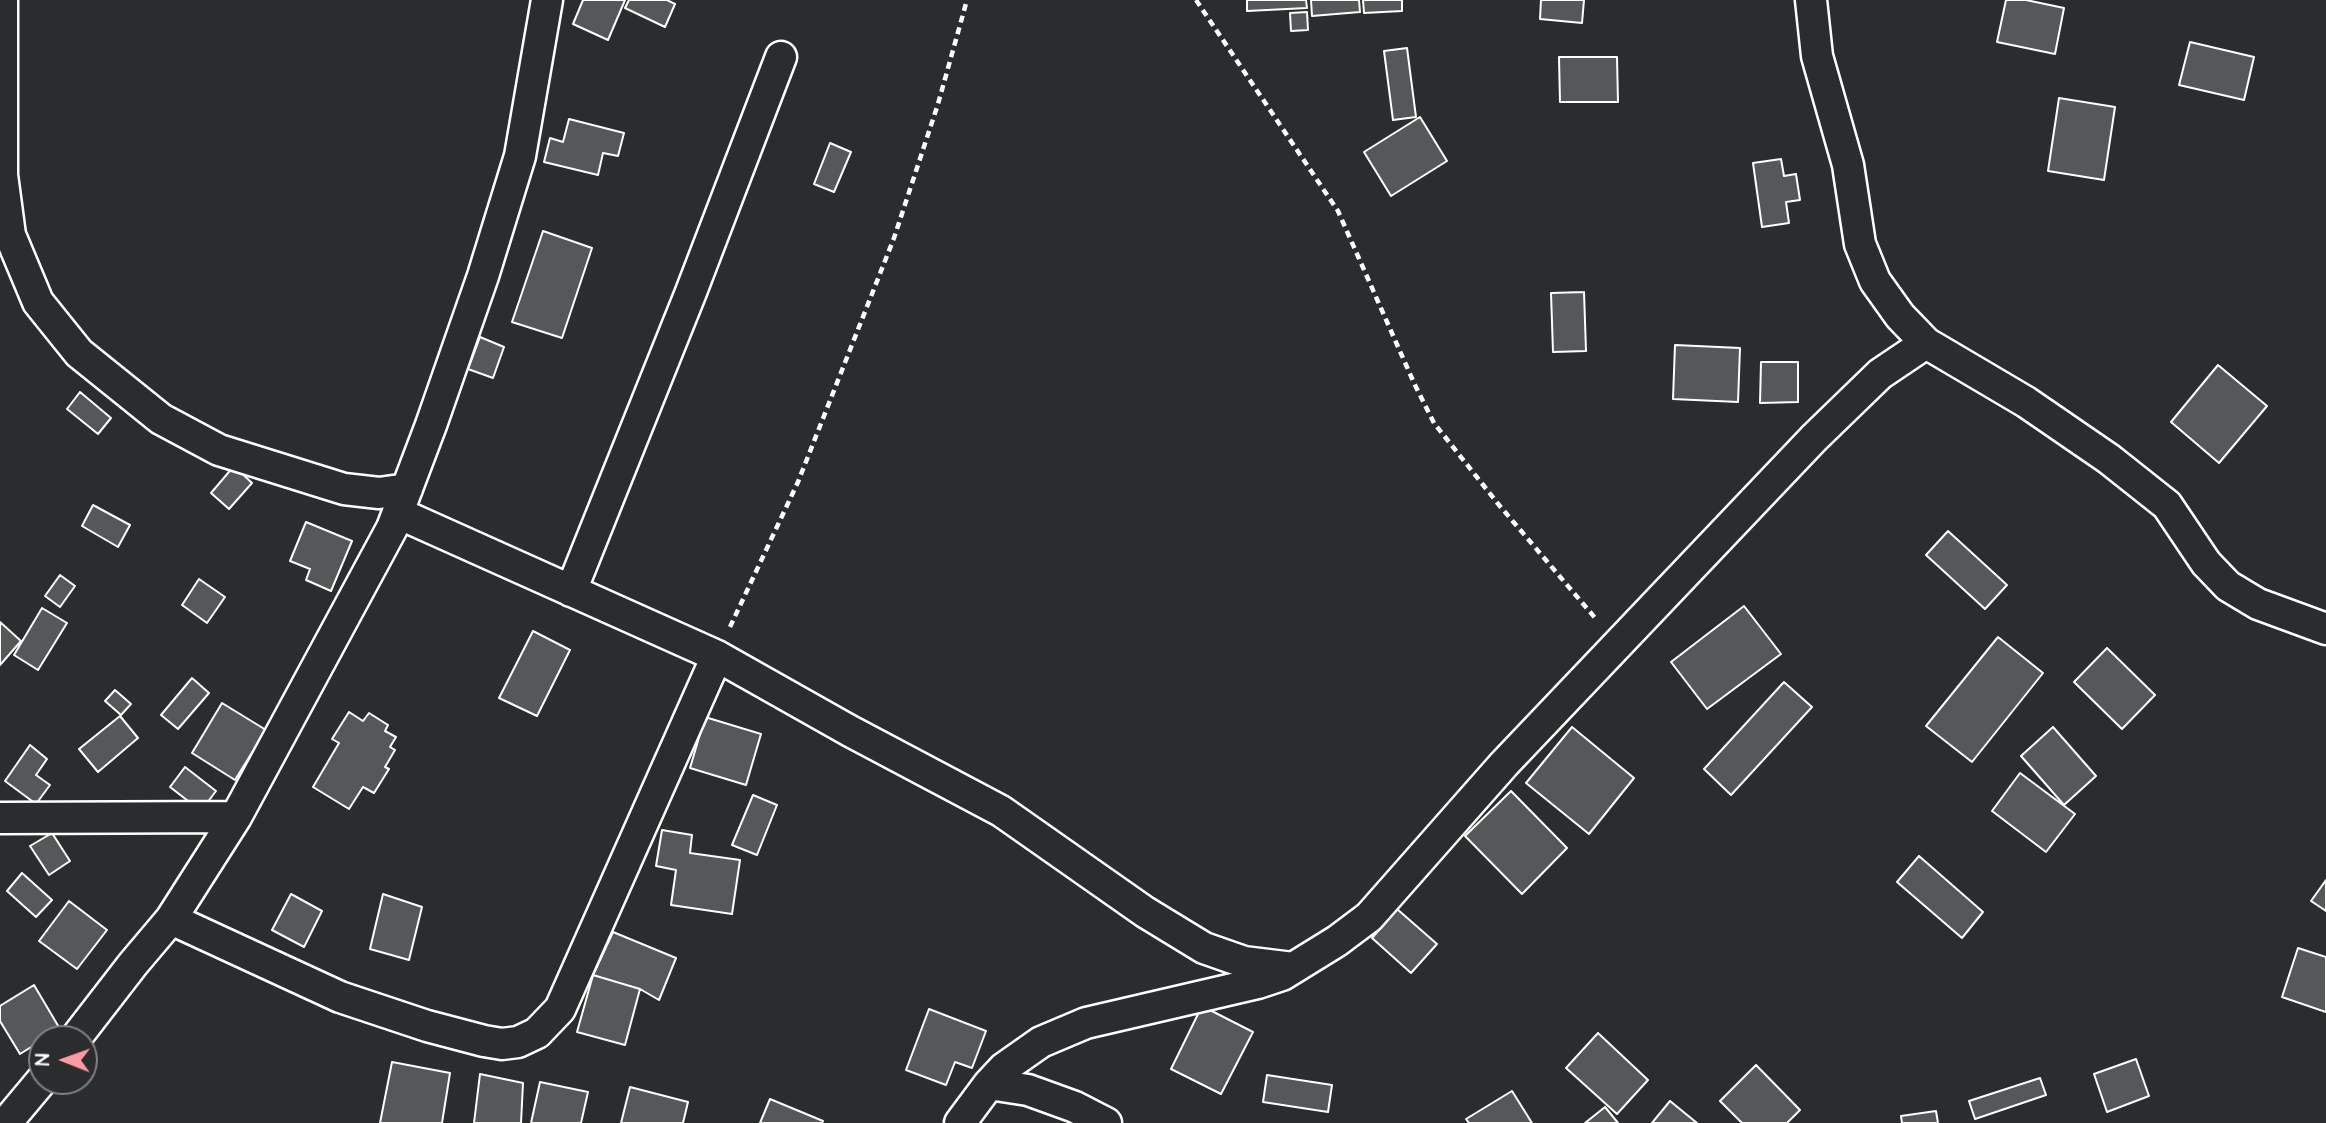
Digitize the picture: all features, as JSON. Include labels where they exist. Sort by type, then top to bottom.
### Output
[{"type":"street","points":[[2,0],[2,175],[10,235],[38,302],[79,352],[161,419],[219,450],[344,489],[379,493],[402,501],[571,591],[717,656],[850,731],[1001,811],[1145,912],[1204,948],[1244,962],[1293,968]]},
{"type":"street","points":[[86,1025],[171,919],[236,817],[392,528],[479,288],[517,166],[547,0]]},
{"type":"street","points":[[1811,0],[1817,56],[1848,165],[1860,244],[1875,281],[1900,316],[1926,343],[2026,402],[2143,485],[2167,506],[2206,563],[2228,586],[2258,604],[2326,629]]},
{"type":"street","points":[[571,591],[781,57]]},
{"type":"street","points":[[960,1123],[1004,1068],[1041,1042],[1086,1023],[1282,975],[1337,941],[1369,917],[1504,764],[1814,438],[1880,374],[1926,343]]},
{"type":"street","points":[[171,919],[340,997],[427,1026],[502,1044],[519,1042],[537,1033],[561,1009],[717,656]]},
{"type":"street","points":[[0,818],[236,817]]},
{"type":"street","points":[[989,1084],[1028,1090],[1075,1107],[1106,1123]]},
{"type":"street","points":[[6,1123],[29,1095]]},
{"type":"path","points":[[717,656],[798,482],[894,238],[938,104],[967,0]]},
{"type":"path","points":[[1196,0],[1338,211],[1434,423],[1616,644]]},
{"type":"building","points":[[583,0],[625,0],[608,40],[573,24]]},
{"type":"building","points":[[629,0],[667,0],[675,4],[665,27],[625,8]]},
{"type":"building","points":[[1247,0],[1306,0],[1307,8],[1247,11]]},
{"type":"building","points":[[1311,0],[1359,0],[1360,12],[1312,16]]},
{"type":"building","points":[[1363,0],[1402,0],[1402,11],[1364,13]]},
{"type":"building","points":[[1541,0],[1584,0],[1582,23],[1540,19]]},
{"type":"building","points":[[2006,0],[2026,0],[2064,8],[2055,54],[1997,42]]},
{"type":"building","points":[[1307,12],[1308,30],[1291,31],[1290,13]]},
{"type":"building","points":[[2190,42],[2254,57],[2244,100],[2179,85]]},
{"type":"building","points":[[1407,48],[1416,117],[1393,120],[1384,51]]},
{"type":"building","points":[[1559,57],[1617,57],[1618,102],[1560,102]]},
{"type":"building","points":[[2059,98],[2115,107],[2104,180],[2048,171]]},
{"type":"building","points":[[1420,117],[1447,161],[1391,196],[1364,152]]},
{"type":"building","points":[[569,119],[624,133],[618,156],[603,153],[598,175],[544,162],[550,138],[563,142]]},
{"type":"building","points":[[830,143],[851,152],[834,192],[814,184]]},
{"type":"building","points":[[1781,159],[1784,176],[1796,174],[1800,200],[1786,202],[1789,223],[1762,227],[1753,163]]},
{"type":"building","points":[[543,231],[592,248],[562,338],[512,322]]},
{"type":"building","points":[[1584,292],[1586,351],[1553,352],[1551,293]]},
{"type":"building","points":[[480,337],[504,347],[493,378],[468,369]]},
{"type":"building","points":[[1675,345],[1740,348],[1738,402],[1673,399]]},
{"type":"building","points":[[1761,362],[1798,362],[1798,402],[1760,403]]},
{"type":"building","points":[[2218,365],[2267,406],[2219,463],[2171,422]]},
{"type":"building","points":[[80,392],[111,418],[98,434],[67,409]]},
{"type":"building","points":[[234,466],[252,483],[229,509],[211,493]]},
{"type":"building","points":[[93,505],[130,525],[118,547],[82,526]]},
{"type":"building","points":[[306,522],[352,541],[331,591],[306,580],[310,569],[290,561]]},
{"type":"building","points":[[1948,531],[2007,585],[1985,609],[1926,555]]},
{"type":"building","points":[[60,575],[75,586],[60,607],[45,596]]},
{"type":"building","points":[[199,579],[225,597],[207,623],[182,605]]},
{"type":"building","points":[[1744,606],[1781,654],[1707,709],[1671,662]]},
{"type":"building","points":[[42,608],[67,623],[38,670],[14,655]]},
{"type":"building","points":[[0,622],[21,641],[0,665]]},
{"type":"building","points":[[533,631],[570,650],[537,716],[499,698]]},
{"type":"building","points":[[1998,637],[2043,673],[1972,762],[1926,726]]},
{"type":"building","points":[[2107,648],[2155,695],[2122,729],[2074,682]]},
{"type":"building","points":[[192,678],[209,693],[178,729],[161,715]]},
{"type":"building","points":[[1784,682],[1812,707],[1731,795],[1704,769]]},
{"type":"building","points":[[115,690],[131,704],[121,715],[105,701]]},
{"type":"building","points":[[222,703],[266,730],[235,780],[192,753]]},
{"type":"building","points":[[349,712],[363,721],[369,713],[388,725],[385,731],[396,737],[390,747],[395,750],[385,767],[389,769],[374,793],[363,787],[349,809],[313,787],[339,743],[332,739]]},
{"type":"building","points":[[120,716],[138,738],[98,772],[79,749]]},
{"type":"building","points":[[705,717],[761,734],[746,785],[690,768]]},
{"type":"building","points":[[1572,727],[1634,778],[1589,834],[1526,783]]},
{"type":"building","points":[[2053,727],[2096,776],[2064,805],[2021,756]]},
{"type":"building","points":[[30,745],[47,759],[36,775],[50,785],[36,804],[5,781]]},
{"type":"building","points":[[185,767],[216,791],[201,811],[170,787]]},
{"type":"building","points":[[2020,773],[2075,814],[2046,852],[1992,811]]},
{"type":"building","points":[[1511,791],[1567,848],[1522,894],[1465,836]]},
{"type":"building","points":[[753,795],[777,805],[757,855],[732,845]]},
{"type":"building","points":[[662,830],[692,835],[690,853],[740,860],[732,914],[671,905],[676,870],[656,866]]},
{"type":"building","points":[[52,833],[70,861],[49,875],[30,846]]},
{"type":"building","points":[[1919,856],[1983,912],[1962,938],[1897,882]]},
{"type":"building","points":[[22,873],[52,900],[36,917],[7,891]]},
{"type":"building","points":[[2326,880],[2326,911],[2311,901]]},
{"type":"building","points":[[291,894],[322,911],[304,947],[272,930]]},
{"type":"building","points":[[383,894],[422,907],[409,960],[370,949]]},
{"type":"building","points":[[69,901],[107,930],[77,969],[39,941]]},
{"type":"building","points":[[1397,909],[1437,944],[1411,973],[1372,938]]},
{"type":"building","points":[[613,932],[676,958],[659,1000],[640,989],[593,975]]},
{"type":"building","points":[[2298,948],[2326,957],[2326,1012],[2282,997]]},
{"type":"building","points":[[593,975],[640,989],[625,1045],[577,1032]]},
{"type":"building","points":[[34,985],[58,1025],[28,1025],[28,1049],[20,1054],[0,1021],[0,1006]]},
{"type":"building","points":[[1202,1006],[1253,1032],[1221,1094],[1171,1069]]},
{"type":"building","points":[[929,1009],[986,1031],[972,1068],[955,1062],[946,1085],[906,1070]]},
{"type":"building","points":[[1598,1033],[1648,1080],[1617,1114],[1566,1068]]},
{"type":"building","points":[[2136,1059],[2149,1096],[2107,1112],[2094,1074]]},
{"type":"building","points":[[392,1062],[450,1073],[442,1123],[380,1123]]},
{"type":"building","points":[[1756,1065],[1800,1110],[1787,1123],[1742,1123],[1720,1101]]},
{"type":"building","points":[[480,1074],[523,1083],[521,1123],[474,1123]]},
{"type":"building","points":[[1267,1075],[1332,1085],[1328,1112],[1263,1102]]},
{"type":"building","points":[[2040,1078],[2046,1095],[1975,1119],[1969,1101]]},
{"type":"building","points":[[540,1082],[588,1092],[581,1123],[531,1123]]},
{"type":"building","points":[[630,1087],[688,1102],[683,1123],[621,1123]]},
{"type":"building","points":[[1512,1091],[1532,1123],[1469,1123],[1466,1119]]},
{"type":"building","points":[[770,1099],[823,1121],[760,1123]]},
{"type":"building","points":[[1670,1101],[1697,1123],[1652,1123]]},
{"type":"building","points":[[1605,1107],[1618,1123],[1585,1123]]},
{"type":"building","points":[[1936,1111],[1938,1123],[1902,1123],[1901,1116]]}]
